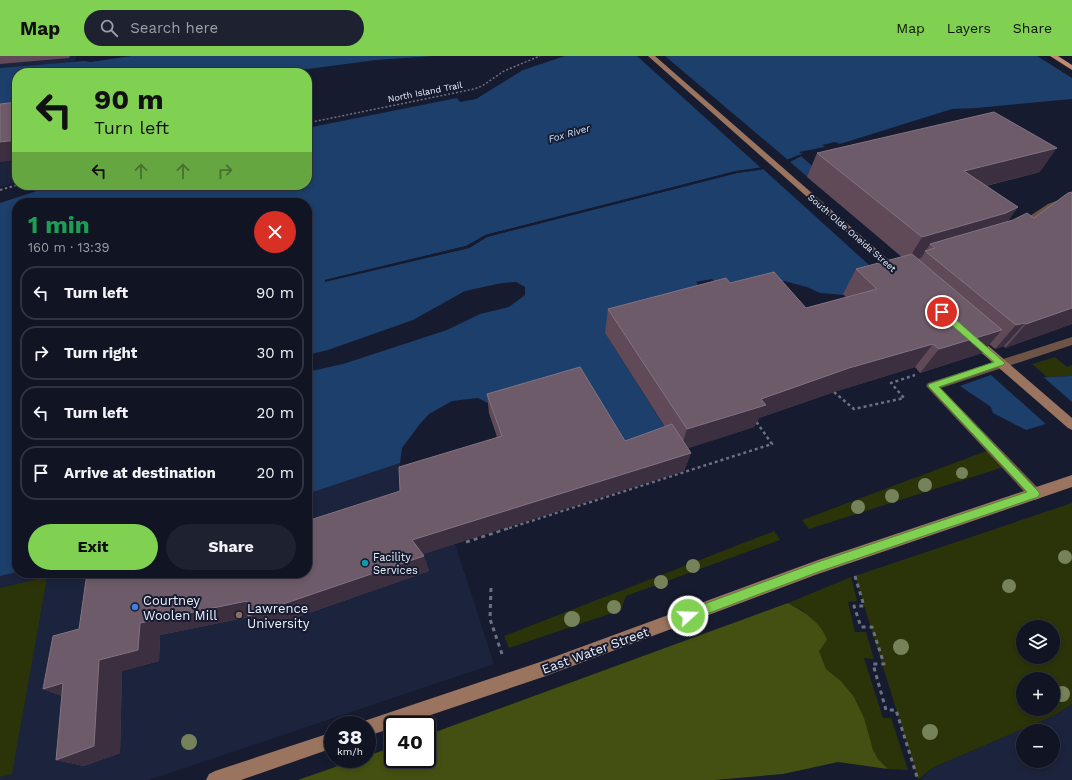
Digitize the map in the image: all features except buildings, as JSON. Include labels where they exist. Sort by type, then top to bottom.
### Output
[{"type":"main road","points":[[1053,56],[1072,68]]},
{"type":"street","name":"South Olde Oneida Street","points":[[651,56],[900,272]]},
{"type":"street","points":[[965,332],[1069,422]]},
{"type":"street","name":"East Water Street","points":[[376,725],[543,669],[818,567],[1072,481]]},
{"type":"street","points":[[215,780],[324,743]]},
{"type":"lane","points":[[1010,232],[1051,206],[1068,199],[1072,206]]},
{"type":"lane","points":[[1035,494],[932,386],[1072,340]]},
{"type":"path","name":"North Island Trail","points":[[312,122],[474,89],[482,86],[504,71],[540,56]]},
{"type":"path","points":[[0,190],[12,186]]},
{"type":"path","points":[[834,392],[854,409],[904,398],[891,383],[921,373]]},
{"type":"path","points":[[466,542],[772,444],[755,420]]},
{"type":"path","points":[[855,576],[864,606],[854,606],[861,627],[872,627],[884,664],[873,664],[886,710],[896,710],[918,780]]},
{"type":"path","points":[[491,588],[490,619],[502,654]]},
{"type":"shaded area","points":[[0,56],[77,56],[74,62],[0,68]]},
{"type":"shaded area","points":[[12,106],[12,183],[0,187],[0,107]]},
{"type":"shaded area","name":"Lawrence University","points":[[400,463],[418,556],[455,544],[494,664],[339,716],[324,716],[324,721],[149,780],[0,780],[0,576],[12,573],[12,578],[312,578],[312,492]]},
{"type":"shaded area","points":[[1072,704],[1072,780],[920,780],[932,768],[1016,732],[1016,768],[1060,768],[1060,724],[1034,724],[1053,716],[1060,716],[1060,712]]},
{"type":"green space","points":[[1055,357],[1067,367],[1072,365],[1072,376],[1047,377],[1032,364]]},
{"type":"green space","points":[[989,450],[1004,467],[809,529],[802,520]]},
{"type":"green space","points":[[1072,503],[1072,704],[1060,712],[1060,672],[1016,672],[1016,716],[1053,716],[1034,724],[1016,724],[1016,732],[932,768],[918,780],[855,576]]},
{"type":"green space","points":[[774,531],[780,540],[626,596],[621,610],[509,648],[504,636]]},
{"type":"green space","points":[[851,577],[857,601],[848,602],[855,632],[866,632],[874,659],[864,658],[883,718],[891,718],[908,770],[888,769],[878,759],[868,735],[841,681],[826,669],[803,611],[788,603]]},
{"type":"green space","points":[[47,578],[12,774],[0,777],[0,588]]},
{"type":"green space","points":[[788,603],[811,618],[821,628],[827,640],[819,651],[826,669],[841,681],[854,697],[864,718],[873,750],[878,759],[888,769],[838,762],[783,774],[714,780],[298,780],[332,768],[376,768],[376,753],[384,750],[384,768],[436,768],[436,732]]},
{"type":"water","points":[[131,56],[434,56],[376,60],[312,68],[12,68],[12,105],[0,106],[0,68],[84,61],[91,62]]},
{"type":"water","name":"Fox River","points":[[565,56],[1072,56],[1072,99],[952,109],[840,144],[835,142],[822,145],[825,147],[799,152],[802,154],[770,166],[736,171],[485,235],[466,246],[325,280],[469,248],[487,237],[737,173],[781,166],[801,156],[821,174],[808,177],[887,245],[981,218],[1004,222],[844,295],[820,293],[807,287],[784,281],[758,281],[718,285],[712,279],[696,282],[700,287],[605,333],[673,440],[621,459],[501,410],[478,398],[452,401],[429,414],[419,425],[402,448],[400,463],[312,492],[312,371],[343,364],[447,330],[480,314],[509,307],[525,295],[525,287],[516,282],[502,283],[465,291],[413,320],[328,350],[312,354],[312,198],[15,198],[40,190],[312,190],[312,127],[457,98],[460,102],[476,99],[523,70]]},
{"type":"water","points":[[12,199],[12,573],[0,576],[0,203]]},
{"type":"water","points":[[991,375],[1030,378],[1072,376],[1072,416],[1026,430],[993,413],[991,407],[960,386]]},
{"type":"pier","points":[[637,56],[665,56],[788,160],[799,155],[801,156],[790,162],[924,276],[889,283],[763,169],[737,173],[487,237],[469,248],[325,282],[325,280],[466,246],[489,234],[736,171],[761,168]]},
{"type":"pier","points":[[1037,56],[1072,56],[1072,78]]},
{"type":"pier","points":[[991,375],[1041,375],[1072,402],[1072,418],[1048,426]]},
{"type":"place","name":"Facility Services","points":[[365,563]]},
{"type":"place","name":"Courtney Woolen Mill","points":[[135,607]]},
{"type":"place","name":"Lawrence University","points":[[239,615]]},
{"type":"route","points":[[688,616],[818,567],[1035,494],[932,386],[1000,363],[942,312]]}]
